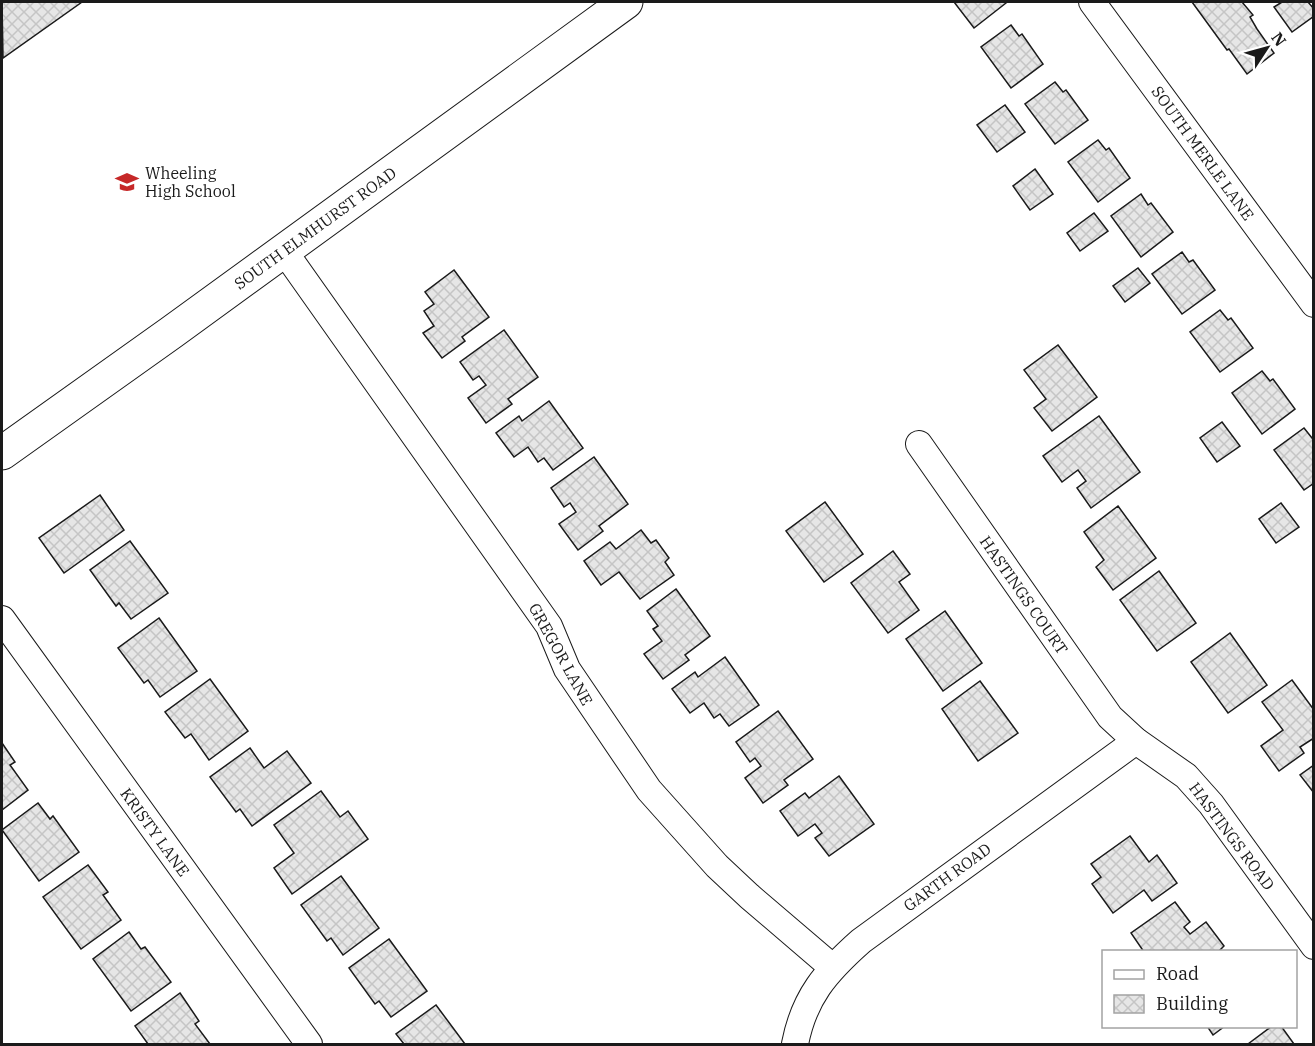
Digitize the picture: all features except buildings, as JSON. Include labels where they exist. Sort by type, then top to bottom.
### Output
[{"type":"main road","name":"SOUTH ELMHURST ROAD","points":[[2,453],[626,2]]},
{"type":"street","name":"SOUTH MERLE LANE","points":[[1092,2],[1310,293]]},
{"type":"street","name":"GREGOR LANE","points":[[284,251],[549,626],[567,669],[650,790],[717,866],[832,967]]},
{"type":"street","name":"HASTINGS COURT","points":[[918,444],[1110,717],[1136,741]]},
{"type":"street","name":"KRISTY LANE","points":[[2,619],[309,1044]]},
{"type":"street","name":"HASTINGS ROAD","points":[[1136,741],[1186,776],[1211,804],[1314,946]]},
{"type":"street","name":"GARTH ROAD","points":[[795,1044],[802,1018],[812,997],[832,967],[861,940],[1136,741]]},
{"type":"place","name":"Wheeling High School","points":[[127,182]]}]
